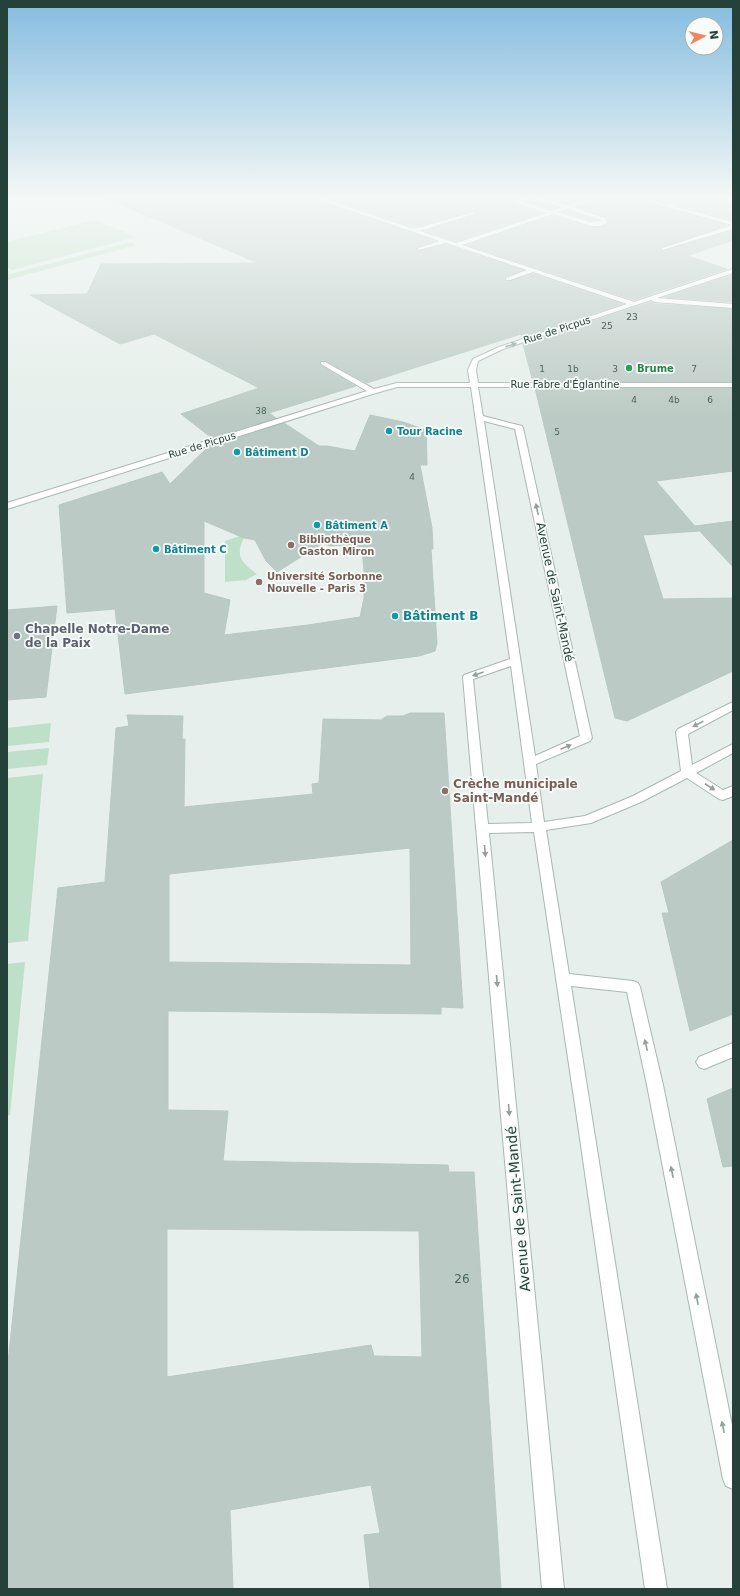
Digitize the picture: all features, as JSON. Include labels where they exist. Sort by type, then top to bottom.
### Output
[{"type":"street","points":[[508,279],[531,271],[634,304]]},
{"type":"street","name":"Rue de Picpus","points":[[474,385],[472,370],[475,360],[481,356],[733,271]]},
{"type":"street","points":[[647,300],[733,306]]},
{"type":"street","points":[[323,363],[373,391]]},
{"type":"street","name":"Rue de Picpus","points":[[7,506],[373,391],[397,385]]},
{"type":"street","name":"Rue Fabre d'Églantine","points":[[397,385],[733,385]]},
{"type":"street","points":[[474,385],[485,449],[539,827],[564,979],[656,1589]]},
{"type":"street","name":"Avenue de Saint-Mandé","points":[[479,417],[519,428],[586,738],[530,762]]},
{"type":"street","name":"Avenue de Saint-Mandé","points":[[515,661],[468,677],[553,1589]]},
{"type":"street","points":[[733,706],[682,732],[687,772],[723,796],[733,790]]},
{"type":"street","points":[[483,829],[539,827],[587,820],[637,799],[733,748]]},
{"type":"street","points":[[564,979],[633,987],[655,1085],[733,1479]]},
{"type":"street","points":[[704,1062],[733,1050]]},
{"type":"green space","points":[[24,270],[42,270],[7,280],[7,275]]},
{"type":"green space","points":[[240,536],[244,538],[241,545],[240,555],[244,563],[257,574],[246,580],[225,582],[225,541]]},
{"type":"green space","points":[[51,723],[49,742],[7,746],[7,728]]},
{"type":"green space","points":[[49,748],[47,765],[7,769],[7,752]]},
{"type":"green space","points":[[43,774],[28,941],[7,943],[7,778]]},
{"type":"green space","points":[[25,962],[10,1115],[7,1116],[7,964]]},
{"type":"building","points":[[98,270],[522,270],[505,277],[504,280],[506,282],[533,274],[622,304],[522,338],[521,334],[367,383],[326,361],[321,360],[320,365],[356,386],[269,413],[276,418],[212,438],[181,414],[259,388],[154,334],[120,344],[30,295],[87,294]]},
{"type":"building","points":[[544,270],[723,270],[634,300]]},
{"type":"building","points":[[733,275],[733,302],[665,297]]},
{"type":"building","points":[[651,302],[654,304],[733,309],[733,382],[533,382],[523,344]]},
{"type":"building","points":[[535,388],[733,388],[733,471],[656,481],[699,531],[643,535],[663,599],[733,598],[733,671],[627,721],[615,718]]},
{"type":"building","name":"Université Sorbonne Nouvelle - Paris 3","points":[[370,415],[403,422],[426,430],[427,465],[420,465],[432,528],[433,549],[431,549],[437,643],[435,651],[419,656],[125,694],[115,609],[67,613],[59,505],[162,472],[170,484],[207,448],[284,423],[319,446],[355,451]],"holes":[[[204,521],[244,538],[255,540],[266,561],[277,572],[323,543],[330,546],[344,545],[362,549],[364,598],[360,617],[224,635],[230,600],[204,593]]]},
{"type":"building","points":[[733,521],[733,567],[695,526]]},
{"type":"building","name":"Chapelle Notre-Dame de la Paix","points":[[57,606],[46,697],[7,700],[7,610]]},
{"type":"building","points":[[410,713],[444,713],[463,1008],[441,1007],[441,1014],[168,1011],[168,1110],[228,1111],[223,1161],[448,1165],[449,1172],[474,1172],[501,1589],[370,1589],[364,1535],[380,1533],[371,1485],[230,1510],[233,1589],[7,1589],[7,1372],[58,888],[105,882],[116,728],[129,726],[127,715],[183,716],[182,739],[185,739],[184,807],[313,794],[312,784],[319,783],[323,719],[381,720],[387,716],[403,716]],"holes":[[[410,848],[411,965],[169,962],[169,874]],[[167,1229],[419,1231],[422,1357],[374,1356],[371,1345],[167,1377]]]},
{"type":"building","points":[[733,840],[733,1014],[690,1031],[662,913],[669,913],[661,882]]},
{"type":"building","points":[[733,1088],[733,1166],[723,1167],[707,1099]]},
{"type":"place","name":"Brume","points":[[629,368]]},
{"type":"place","name":"Tour Racine","points":[[389,431]]},
{"type":"place","name":"Bâtiment D","points":[[237,452]]},
{"type":"place","name":"Bâtiment A","points":[[317,525]]},
{"type":"place","name":"Bibliothèque Gaston Miron","points":[[291,545]]},
{"type":"place","name":"Bâtiment C","points":[[156,549]]},
{"type":"place","name":"Université Sorbonne Nouvelle - Paris 3","points":[[259,582]]},
{"type":"place","name":"Bâtiment B","points":[[395,616]]},
{"type":"place","name":"Chapelle Notre-Dame de la Paix","points":[[17,636]]},
{"type":"place","name":"Crèche municipale Saint-Mandé","points":[[445,791]]}]
